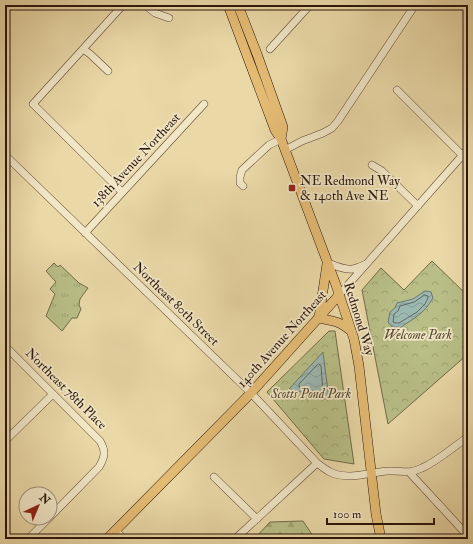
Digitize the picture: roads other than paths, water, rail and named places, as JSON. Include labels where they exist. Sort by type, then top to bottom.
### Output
[{"type":"main road","name":"Redmond Way","points":[[228,5],[275,130],[281,139],[352,331],[360,366],[376,514],[381,539]]},
{"type":"main road","name":"Redmond Way","points":[[238,5],[284,127],[281,139]]},
{"type":"main road","points":[[328,263],[318,318],[333,320],[352,331]]},
{"type":"main road","name":"140th Avenue Northeast","points":[[107,539],[251,393],[339,295]]},
{"type":"street","points":[[122,192],[33,104],[123,5]]},
{"type":"street","points":[[146,5],[155,13],[169,18]]},
{"type":"street","points":[[270,49],[310,5]]},
{"type":"street","points":[[285,150],[332,128],[415,5]]},
{"type":"street","points":[[83,49],[108,71]]},
{"type":"street","points":[[397,90],[468,161]]},
{"type":"street","name":"138th Avenue Northeast","points":[[85,233],[204,104]]},
{"type":"street","points":[[243,186],[240,183],[242,170],[269,145],[281,139]]},
{"type":"street","name":"140th Avenue Northeast","points":[[339,295],[368,264],[468,149]]},
{"type":"street","name":"Northeast 80th Street","points":[[5,155],[251,393],[318,463],[329,472],[336,474],[346,476],[372,474]]},
{"type":"street","points":[[372,165],[382,172],[418,206]]},
{"type":"street","points":[[328,263],[336,267],[347,269],[354,269],[368,264]]},
{"type":"street","name":"Northeast 78th Place","points":[[5,346],[100,441],[103,447],[104,460],[99,467],[58,510]]},
{"type":"street","points":[[5,441],[53,394]]},
{"type":"street","points":[[372,474],[389,471],[409,472],[421,468],[434,461],[468,437]]},
{"type":"street","points":[[235,539],[318,463]]},
{"type":"street","points":[[409,472],[468,536]]},
{"type":"street","points":[[214,477],[257,519]]},
{"type":"street","points":[[28,539],[42,526]]},
{"type":"street","points":[[115,530],[124,539]]},
{"type":"water","points":[[425,291],[431,292],[433,298],[426,308],[400,328],[392,327],[388,322],[390,312],[395,308],[397,303],[413,299]]},
{"type":"water","points":[[323,352],[329,399],[289,389]]},
{"type":"place","name":"NE Redmond Way & 140th Ave NE","points":[[292,188]]},
{"type":"park label","name":"Welcome Park","points":[[418,335]]},
{"type":"park label","name":"Scotts Pond Park","points":[[311,394]]}]
